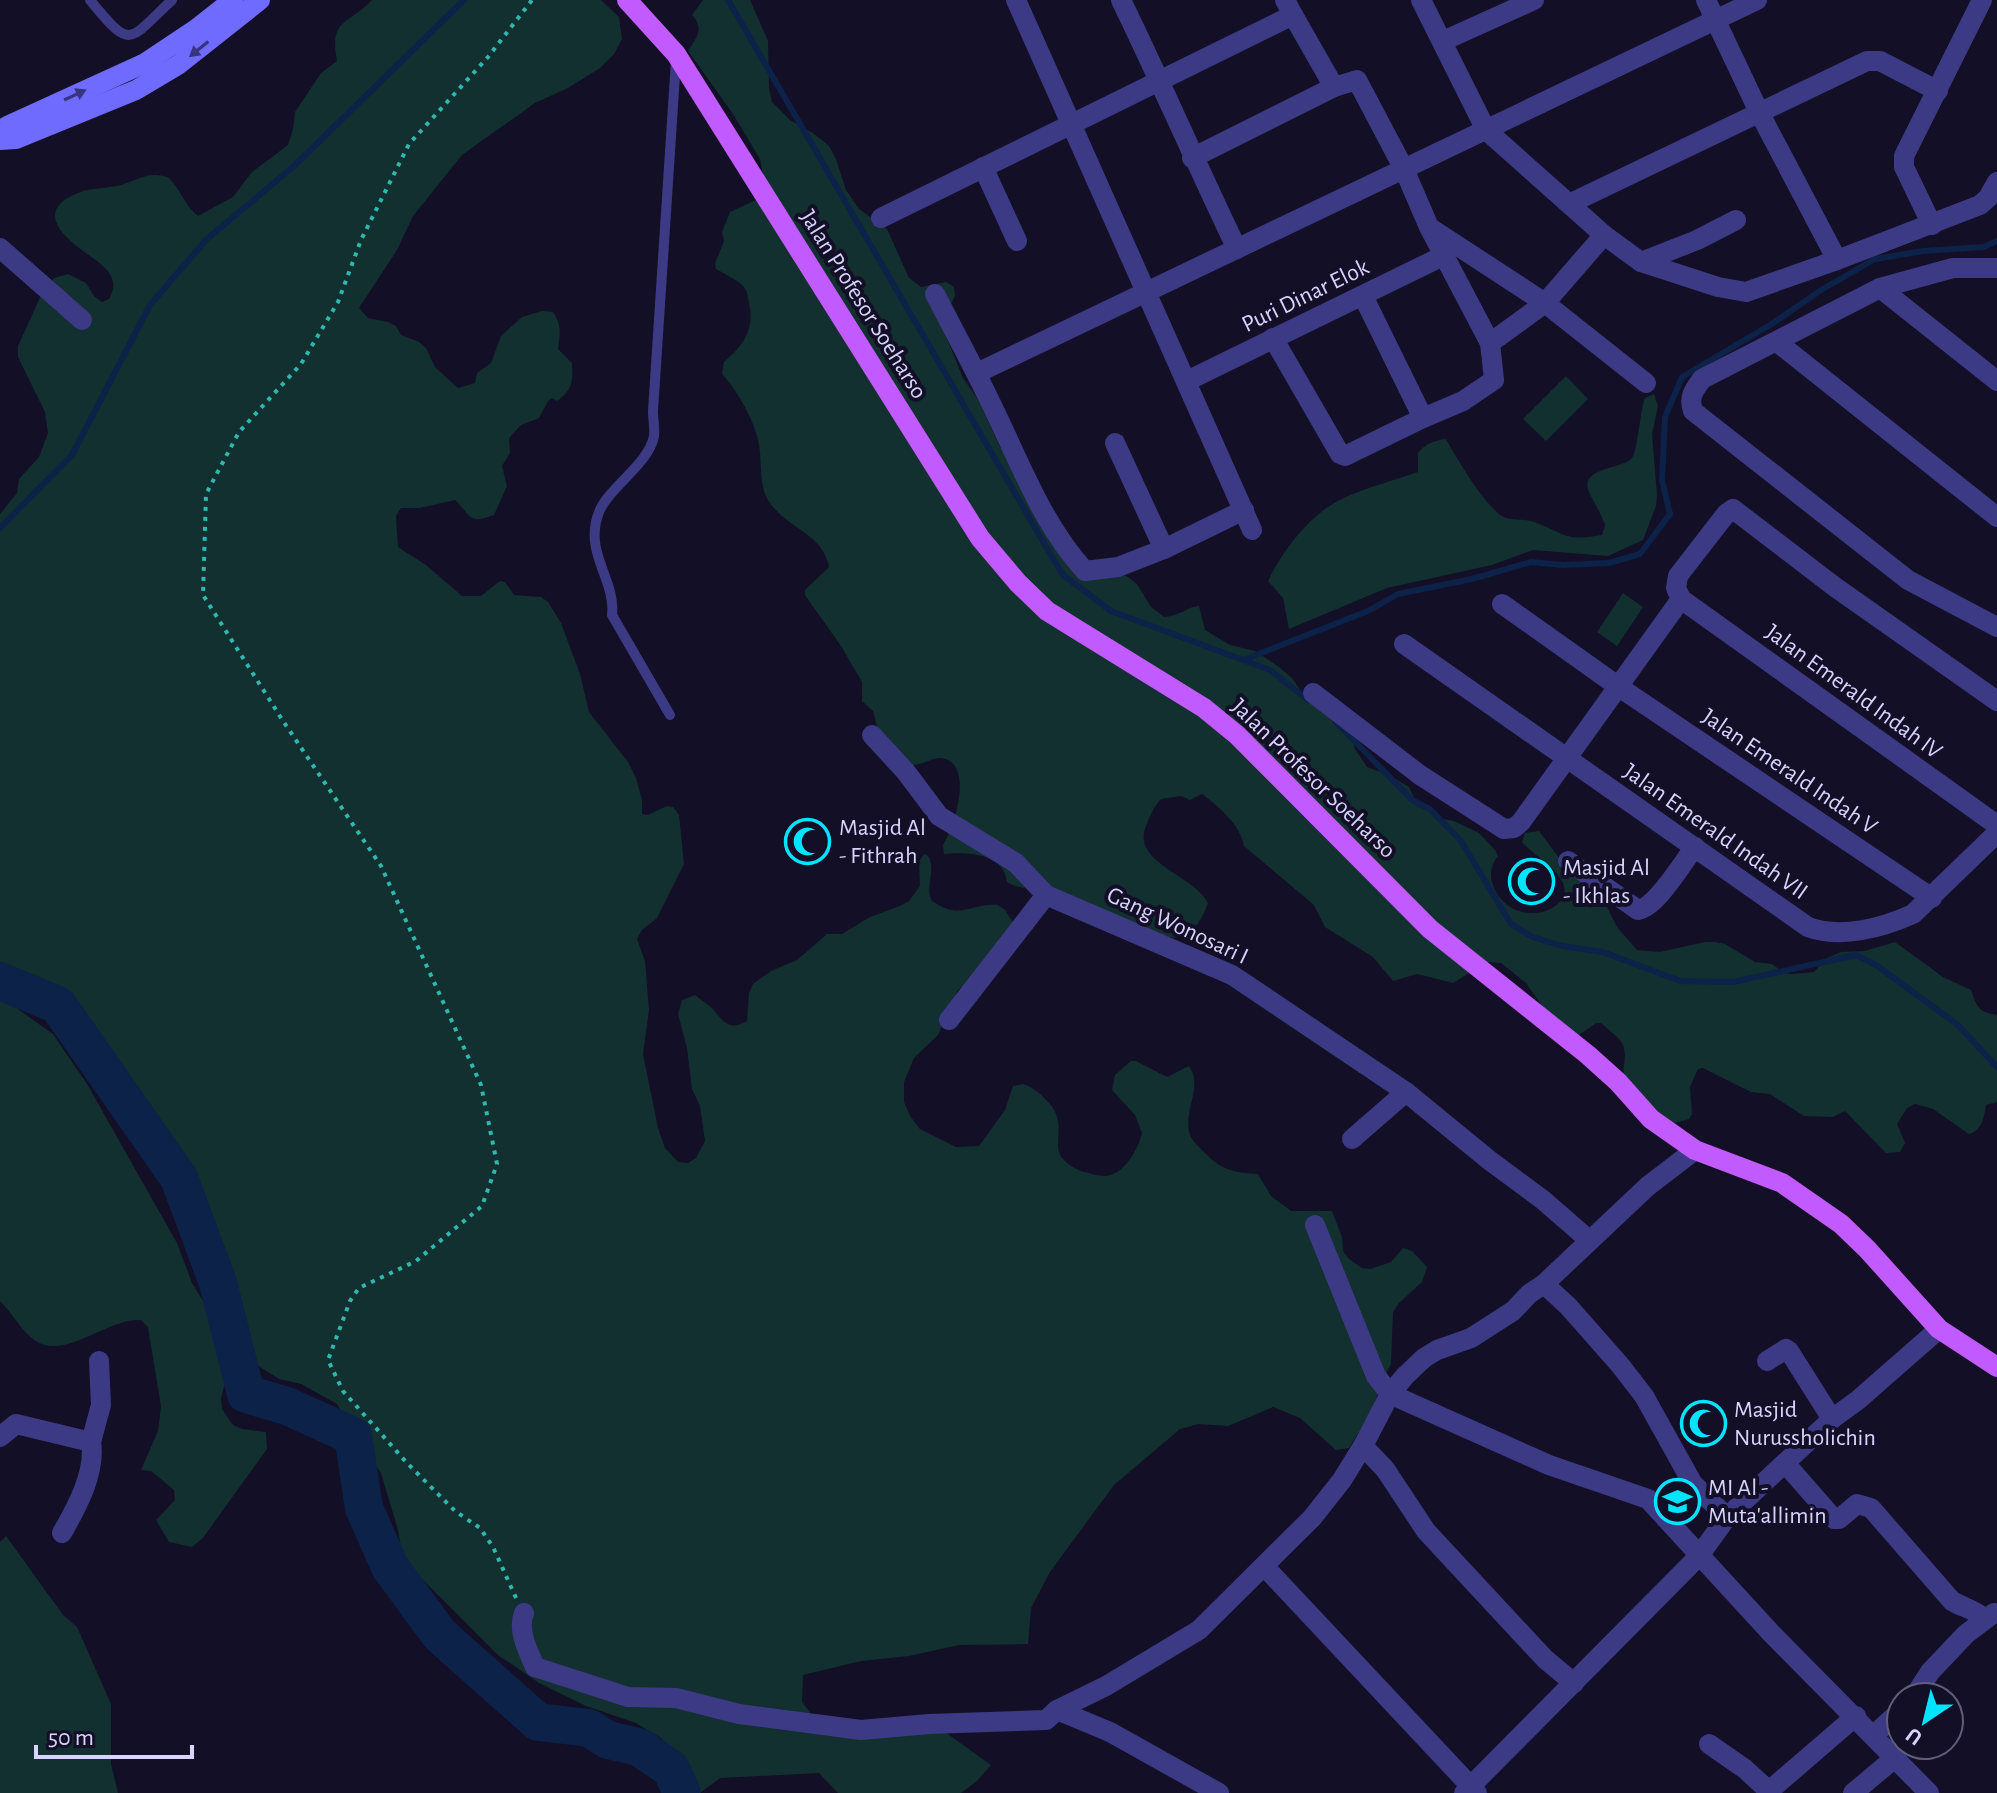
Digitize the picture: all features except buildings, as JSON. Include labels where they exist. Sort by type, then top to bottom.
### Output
[{"type":"main road","points":[[0,132],[7,126],[145,63],[233,0]]},
{"type":"main road","points":[[0,140],[16,139],[136,90],[178,65],[260,0]]},
{"type":"main road","name":"Jalan Profesor Soeharso","points":[[627,0],[676,54],[980,538],[1018,583],[1047,611],[1204,708],[1237,735],[1430,929],[1588,1055],[1618,1082],[1651,1119],[1695,1150],[1782,1183],[1841,1224],[1939,1329],[1997,1367]]},
{"type":"street","points":[[1016,0],[1252,530]]},
{"type":"street","points":[[1121,0],[1237,249]]},
{"type":"street","points":[[1421,0],[1486,130],[1604,235],[1641,262],[1718,287],[1746,292],[1932,225],[1980,205],[1997,182]]},
{"type":"street","points":[[1443,41],[1534,0]]},
{"type":"street","points":[[1706,0],[1759,112],[1837,260]]},
{"type":"street","points":[[977,373],[1757,0]]},
{"type":"street","points":[[1932,225],[1904,163],[1904,156],[1980,0],[1997,8]]},
{"type":"street","points":[[881,218],[1160,80],[1289,8],[1334,87]]},
{"type":"street","points":[[1571,203],[1867,61],[1880,61],[1938,91]]},
{"type":"street","points":[[1192,158],[1356,79],[1490,343],[1493,382],[1463,401],[1348,456],[1340,454],[1273,338]]},
{"type":"street","points":[[983,167],[1017,241]]},
{"type":"street","points":[[1641,262],[1697,240],[1736,220]]},
{"type":"street","points":[[1429,227],[1545,303],[1646,383]]},
{"type":"street","points":[[1490,343],[1545,303],[1604,235]]},
{"type":"street","points":[[0,248],[82,320]]},
{"type":"street","name":"Puri Dinar Elok","points":[[1187,381],[1445,255]]},
{"type":"street","points":[[1997,268],[1953,268],[1880,288],[1702,379],[1691,394],[1693,411],[1908,580],[1997,627]]},
{"type":"street","points":[[1880,288],[1997,381]]},
{"type":"street","points":[[935,294],[977,373],[1045,518],[1064,548],[1085,571],[1118,567],[1164,549],[1244,510]]},
{"type":"street","points":[[1363,296],[1423,418]]},
{"type":"street","points":[[1777,342],[1997,517]]},
{"type":"street","points":[[1115,443],[1164,549]]},
{"type":"street","points":[[1313,693],[1420,775],[1504,829],[1514,828],[1569,758],[1681,599],[1676,588],[1678,576],[1733,509],[1835,587],[1997,701]]},
{"type":"street","name":"Jalan Emerald Indah IV","points":[[1681,599],[1997,825]]},
{"type":"street","name":"Jalan Emerald Indah V","points":[[1502,604],[1619,687],[1932,898]]},
{"type":"street","name":"Jalan Emerald Indah VII","points":[[1404,644],[1808,927],[1839,934],[1897,921],[1913,914],[1932,898]]},
{"type":"street","name":"Gang Wonosari I","points":[[872,735],[906,772],[939,816],[1016,863],[1046,895],[1232,975],[1406,1092],[1589,1240]]},
{"type":"street","points":[[1932,898],[1997,833]]},
{"type":"street","points":[[1568,861],[1638,910],[1653,901],[1695,847]]},
{"type":"street","points":[[949,1020],[1046,895]]},
{"type":"street","points":[[1352,1139],[1406,1092]]},
{"type":"street","points":[[524,1613],[521,1619],[525,1644],[535,1667],[628,1697],[676,1698],[739,1714],[861,1730],[1046,1720],[1057,1710],[1106,1686],[1199,1630],[1312,1518],[1342,1480],[1390,1394],[1424,1358],[1471,1338],[1513,1311],[1648,1186],[1695,1150]]},
{"type":"street","points":[[1315,1225],[1376,1376],[1390,1394],[1549,1465],[1648,1499],[1771,1633],[1885,1746]]},
{"type":"street","points":[[1544,1284],[1568,1306],[1620,1365],[1644,1396],[1693,1484],[1727,1517]]},
{"type":"street","points":[[1264,1566],[1471,1791],[1699,1556],[1727,1517],[1832,1419],[1939,1329]]},
{"type":"street","points":[[1767,1361],[1782,1351],[1789,1351],[1832,1419]]},
{"type":"street","points":[[62,1533],[93,1456],[91,1442],[101,1405],[99,1361]]},
{"type":"street","points":[[0,1437],[16,1424],[91,1442]]},
{"type":"street","points":[[1363,1446],[1385,1469],[1426,1531],[1545,1659],[1574,1683]]},
{"type":"street","points":[[1785,1463],[1834,1519],[1839,1519],[1857,1504],[1871,1508],[1952,1601],[1993,1615]]},
{"type":"street","points":[[1924,1681],[1930,1672],[1993,1615]]},
{"type":"street","points":[[1057,1710],[1110,1732],[1219,1793]]},
{"type":"street","points":[[1709,1744],[1745,1769],[1769,1791],[1856,1716]]},
{"type":"street","points":[[1874,1735],[1885,1725]]},
{"type":"street","points":[[1853,1793],[1891,1761]]},
{"type":"street","points":[[1900,1761],[1929,1793]]},
{"type":"lane","points":[[90,0],[119,34],[126,36],[135,34],[172,0]]},
{"type":"lane","points":[[670,715],[612,615],[613,605],[594,548],[600,511],[654,438],[653,411],[676,54]]},
{"type":"path","points":[[524,1613],[493,1547],[480,1528],[455,1511],[396,1451],[343,1391],[328,1360],[350,1301],[359,1288],[416,1261],[482,1206],[497,1164],[481,1085],[381,866],[203,595],[206,494],[239,432],[301,364],[338,302],[361,240],[409,144],[488,57],[532,0]]},
{"type":"green space","points":[[372,0],[601,0],[619,17],[622,39],[614,54],[600,68],[568,88],[535,103],[462,155],[413,216],[397,250],[359,308],[368,318],[388,322],[396,326],[401,335],[419,342],[426,348],[435,367],[458,388],[475,383],[477,373],[491,363],[501,336],[522,317],[542,311],[553,312],[558,321],[558,349],[572,363],[571,385],[557,401],[552,398],[548,401],[539,418],[521,425],[509,438],[510,453],[502,466],[507,486],[494,515],[474,519],[455,500],[420,508],[401,508],[396,516],[398,547],[426,565],[462,596],[481,596],[500,581],[505,582],[514,595],[541,597],[548,602],[561,623],[580,674],[589,712],[628,762],[636,778],[642,814],[648,815],[667,806],[673,807],[679,815],[684,864],[657,918],[642,930],[637,939],[645,961],[649,1010],[643,1054],[665,1148],[678,1162],[688,1163],[696,1158],[705,1141],[678,1014],[682,1000],[695,995],[731,1025],[747,1021],[749,993],[753,984],[771,971],[797,960],[827,934],[842,934],[870,917],[909,901],[920,886],[919,862],[924,854],[930,861],[929,890],[932,901],[958,911],[998,905],[1014,924],[984,972],[958,990],[938,1035],[914,1058],[904,1082],[904,1102],[920,1129],[956,1147],[979,1146],[1005,1110],[1013,1086],[1023,1084],[1040,1094],[1054,1110],[1059,1126],[1059,1153],[1065,1161],[1084,1172],[1110,1175],[1128,1161],[1142,1133],[1135,1115],[1112,1090],[1115,1075],[1131,1061],[1167,1077],[1189,1066],[1194,1082],[1188,1126],[1190,1135],[1217,1164],[1229,1170],[1258,1174],[1271,1196],[1291,1211],[1332,1211],[1342,1237],[1343,1251],[1362,1268],[1370,1269],[1391,1262],[1403,1248],[1412,1251],[1427,1267],[1422,1282],[1393,1312],[1391,1364],[1381,1382],[1373,1410],[1349,1448],[1336,1450],[1300,1418],[1273,1407],[1228,1426],[1199,1424],[1180,1429],[1114,1485],[1050,1572],[1031,1608],[1028,1644],[959,1645],[909,1656],[861,1661],[803,1675],[802,1702],[825,1732],[945,1732],[991,1765],[961,1793],[838,1793],[819,1773],[720,1778],[700,1793],[691,1793],[679,1763],[661,1738],[636,1723],[586,1706],[539,1683],[498,1655],[403,1560],[398,1530],[381,1473],[350,1429],[337,1404],[301,1384],[279,1379],[260,1367],[243,1348],[201,1195],[103,1037],[74,1008],[0,969],[0,514],[17,493],[19,479],[39,457],[48,433],[45,412],[18,357],[18,346],[43,291],[54,278],[68,274],[86,283],[102,302],[109,299],[113,291],[107,270],[66,236],[59,228],[55,213],[66,199],[78,193],[121,185],[150,175],[169,178],[198,216],[233,197],[252,172],[288,145],[295,112],[321,73],[337,61],[335,47],[338,30]]},
{"type":"green space","points":[[703,0],[750,0],[768,41],[772,102],[790,120],[829,146],[846,190],[859,209],[887,229],[909,278],[921,287],[946,282],[954,287],[955,296],[941,324],[963,378],[979,401],[1000,447],[1024,467],[1033,489],[1087,559],[1128,577],[1137,584],[1151,607],[1164,617],[1199,606],[1205,630],[1230,645],[1255,651],[1279,667],[1292,678],[1305,697],[1350,732],[1355,749],[1367,767],[1409,787],[1415,800],[1438,818],[1454,821],[1479,833],[1498,856],[1491,870],[1493,885],[1502,900],[1514,909],[1527,913],[1552,908],[1564,892],[1558,875],[1522,842],[1525,833],[1539,831],[1573,877],[1604,901],[1617,927],[1637,950],[1660,952],[1715,942],[1725,944],[1755,962],[1772,964],[1784,973],[1793,974],[1814,972],[1827,958],[1841,952],[1865,951],[1895,942],[1943,977],[1971,990],[1979,1008],[1997,1015],[1997,1102],[1986,1105],[1977,1130],[1969,1134],[1933,1109],[1915,1104],[1907,1108],[1897,1124],[1905,1143],[1900,1152],[1886,1153],[1845,1111],[1833,1117],[1804,1116],[1770,1094],[1751,1092],[1703,1068],[1698,1069],[1690,1087],[1692,1114],[1689,1119],[1675,1123],[1662,1118],[1623,1075],[1624,1049],[1616,1036],[1601,1023],[1596,1023],[1576,1037],[1542,1006],[1526,983],[1501,963],[1487,962],[1453,983],[1417,974],[1393,981],[1373,957],[1325,927],[1314,905],[1244,846],[1233,823],[1202,794],[1190,800],[1181,796],[1161,799],[1146,826],[1144,839],[1147,850],[1155,859],[1190,884],[1208,903],[1195,927],[1183,937],[1138,929],[1043,891],[1012,885],[1007,882],[999,865],[983,856],[944,854],[943,845],[959,797],[958,772],[952,763],[942,758],[905,765],[878,731],[873,711],[862,701],[862,682],[805,595],[805,590],[829,567],[825,556],[812,538],[784,518],[768,500],[763,488],[754,427],[740,398],[722,374],[724,362],[746,336],[750,312],[744,287],[716,269],[715,263],[724,241],[722,232],[730,212],[756,200],[764,180],[760,159],[733,114],[688,51],[699,29],[692,15]]},
{"type":"green space","points":[[1566,376],[1588,399],[1546,441],[1523,419]]},
{"type":"green space","points":[[1654,394],[1658,406],[1652,434],[1657,495],[1643,540],[1608,556],[1533,550],[1492,565],[1387,588],[1289,629],[1283,598],[1268,581],[1290,545],[1308,523],[1342,499],[1418,472],[1418,453],[1434,442],[1446,439],[1490,506],[1506,518],[1533,521],[1574,537],[1602,535],[1605,525],[1587,484],[1596,473],[1632,458],[1645,398]]},
{"type":"green space","points":[[1623,593],[1643,607],[1617,646],[1597,632]]},
{"type":"green space","points":[[0,1000],[53,1034],[87,1084],[177,1243],[192,1283],[208,1309],[217,1341],[226,1357],[222,1409],[233,1425],[266,1432],[267,1449],[202,1539],[192,1547],[169,1542],[156,1520],[175,1500],[174,1490],[151,1471],[141,1470],[158,1431],[161,1406],[148,1327],[141,1320],[127,1321],[71,1343],[45,1345],[28,1335],[0,1301]]},
{"type":"green space","points":[[6,1536],[63,1615],[77,1627],[111,1704],[111,1764],[118,1793],[0,1793],[0,1542]]},
{"type":"waterway","points":[[0,528],[72,455],[150,305],[206,240],[295,165],[464,0]]},
{"type":"waterway","points":[[728,0],[1062,574],[1111,611],[1270,670],[1308,700]]},
{"type":"waterway","points":[[1246,659],[1368,611],[1398,594],[1472,579],[1531,562],[1563,565],[1609,563],[1640,554],[1670,514],[1662,480],[1665,417],[1682,377],[1875,259],[1923,251],[1983,247],[1997,241]]},
{"type":"waterway","points":[[1336,722],[1412,800],[1430,809],[1461,841],[1511,924],[1533,937],[1562,946],[1603,952],[1680,981],[1733,982],[1856,955],[1876,965],[1958,1025],[1997,1067]]},
{"type":"waterway","points":[[0,981],[58,1005],[179,1178],[218,1283],[246,1394],[287,1406],[353,1436],[364,1508],[390,1567],[440,1635],[538,1722],[589,1728],[608,1740],[639,1747],[671,1769],[682,1793]]},
{"type":"place","name":"Masjid Al - Fithrah","points":[[808,841]]},
{"type":"place","name":"Masjid Al - Ikhlas","points":[[1532,881]]},
{"type":"place","name":"Masjid Nurussholichin","points":[[1703,1423]]},
{"type":"place","name":"MI Al - Muta'allimin","points":[[1677,1501]]}]
